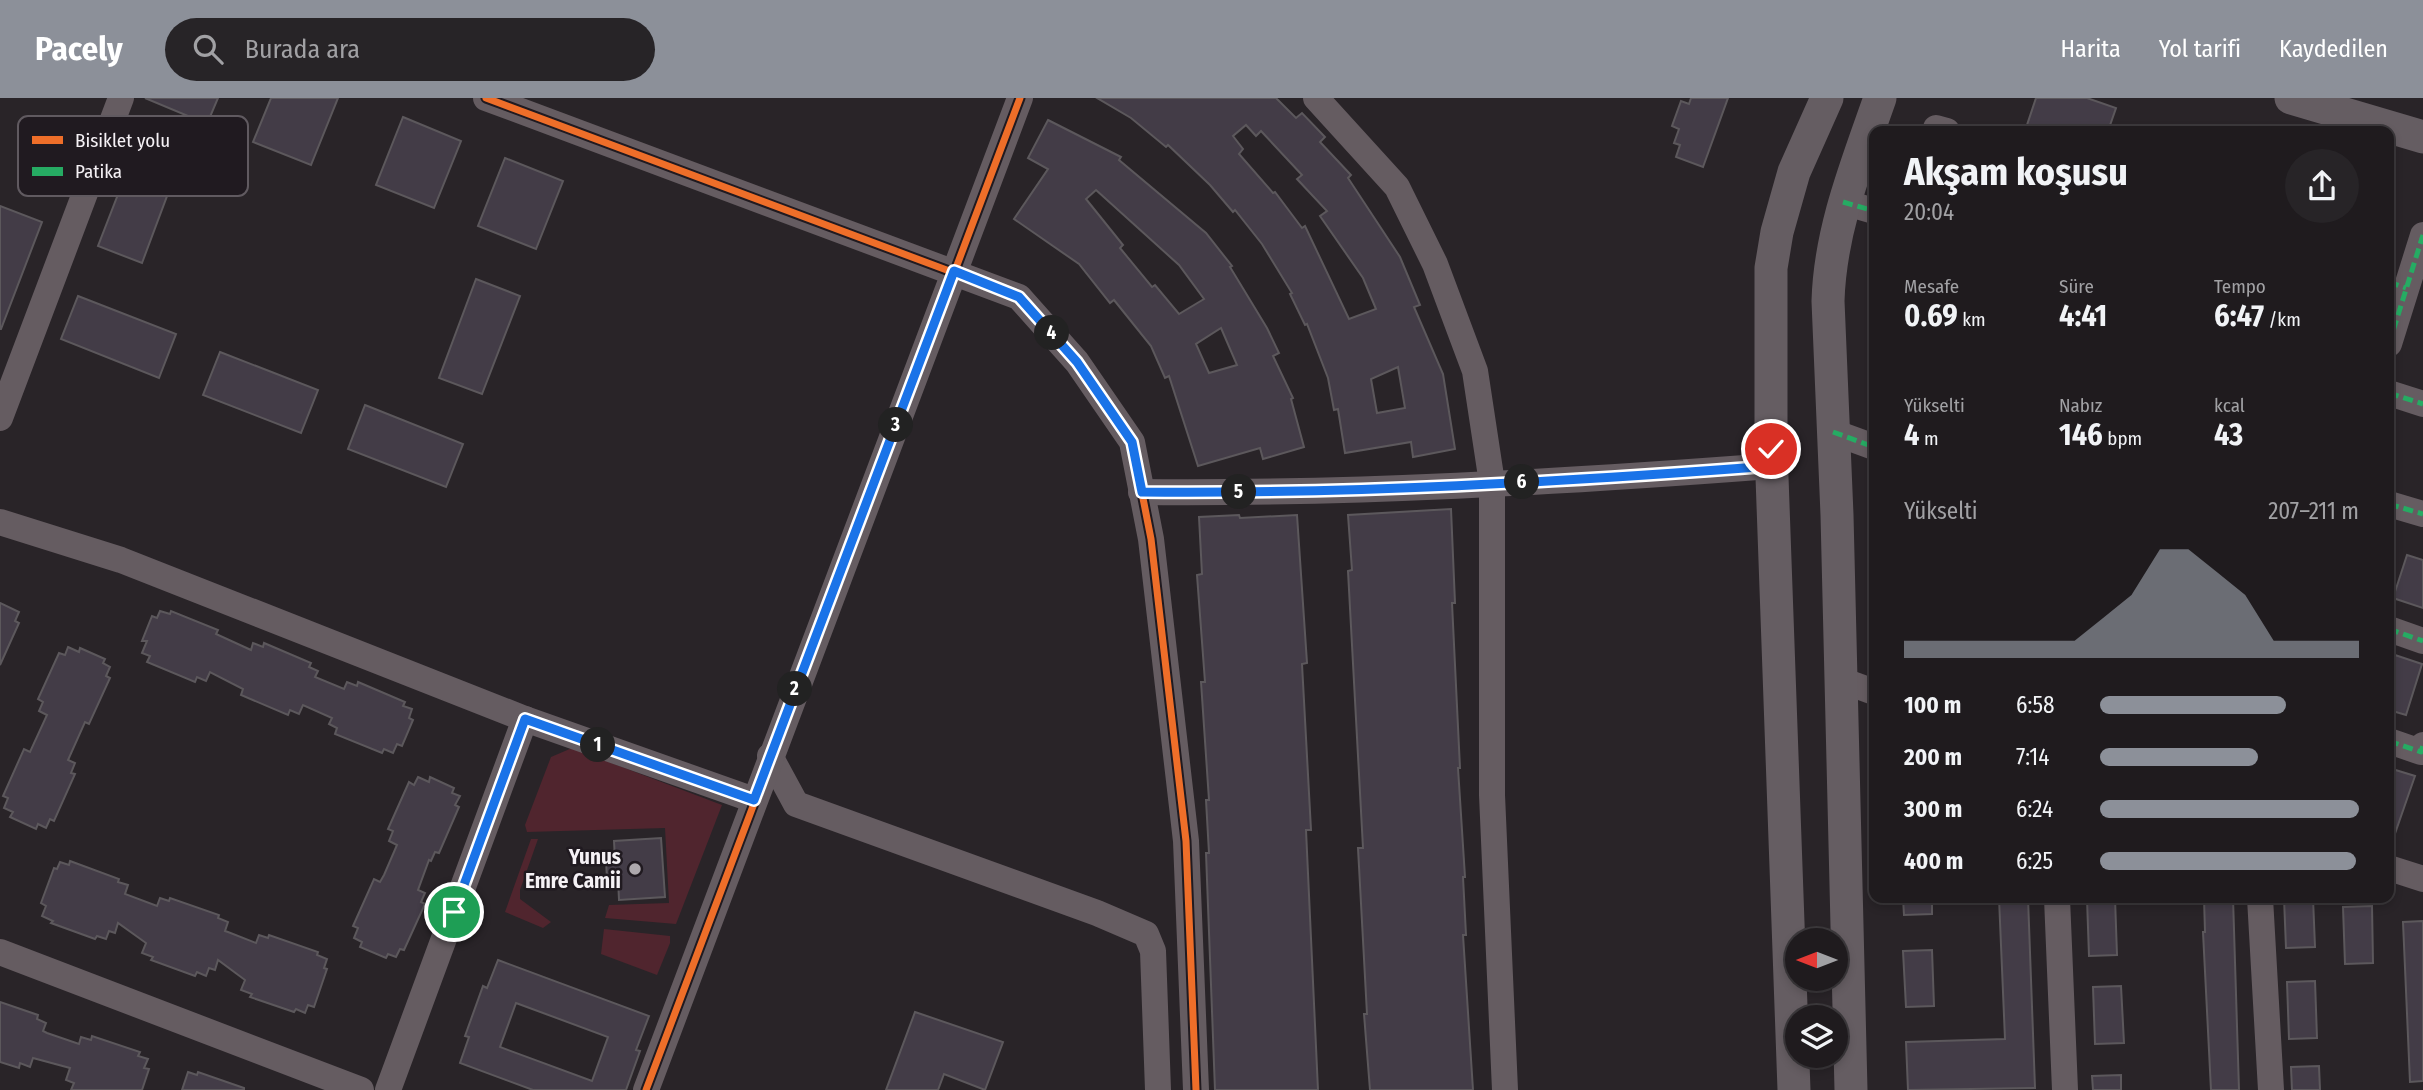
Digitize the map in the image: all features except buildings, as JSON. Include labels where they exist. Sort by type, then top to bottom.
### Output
[{"type":"main road","points":[[1794,1090],[1771,466],[1771,268],[1777,232],[1794,172],[1828,98]]},
{"type":"main road","points":[[1875,126],[1880,98]]},
{"type":"main road","points":[[2291,98],[2386,126]]},
{"type":"main road","points":[[2394,128],[2423,137]]},
{"type":"main road","points":[[1851,1090],[1828,301],[1829,268],[1859,206],[1869,155]]},
{"type":"street","points":[[114,116],[121,98]]},
{"type":"street","points":[[485,98],[1019,297],[1077,362],[1132,442],[1151,539],[1186,841],[1196,1090]]},
{"type":"street","points":[[646,1090],[1020,98]]},
{"type":"street","points":[[1316,98],[1396,187],[1435,264],[1475,371],[1492,484],[1492,795],[1505,1090]]},
{"type":"street","points":[[0,418],[84,196]]},
{"type":"street","points":[[2394,311],[2398,285],[2423,235]]},
{"type":"street","points":[[2394,395],[2423,404]]},
{"type":"street","points":[[1833,432],[1869,445]]},
{"type":"street","points":[[1142,492],[1492,484],[1771,466]]},
{"type":"street","points":[[2394,505],[2423,514]]},
{"type":"street","points":[[0,522],[121,560],[525,719],[754,800]]},
{"type":"street","points":[[2394,631],[2423,641]]},
{"type":"street","points":[[1841,680],[1869,690]]},
{"type":"street","points":[[388,1090],[525,719]]},
{"type":"street","points":[[2394,743],[2420,752],[2423,745]]},
{"type":"street","points":[[770,756],[796,804],[1097,913],[1146,934],[1153,951],[1158,1090]]},
{"type":"street","points":[[2394,870],[2423,879]]},
{"type":"street","points":[[2057,903],[2065,1090]]},
{"type":"street","points":[[2260,903],[2271,1090]]},
{"type":"street","points":[[0,952],[361,1090]]},
{"type":"shaded area","points":[[572,748],[722,805],[676,924],[605,918],[609,905],[669,903],[665,828],[527,832],[525,825],[551,757]]},
{"type":"shaded area","points":[[531,839],[538,839],[520,890],[520,899],[551,922],[543,928],[505,912]]},
{"type":"shaded area","points":[[604,929],[670,936],[670,943],[657,975],[601,954]]},
{"type":"marked path","points":[[1843,202],[1869,210]]},
{"type":"marked path","points":[[2394,328],[2423,235]]},
{"type":"marked path","points":[[2394,284],[2406,288]]},
{"type":"marked path","points":[[2394,395],[2423,404]]},
{"type":"marked path","points":[[1833,432],[1869,445]]},
{"type":"marked path","points":[[2394,505],[2423,514]]},
{"type":"marked path","points":[[2394,631],[2423,641]]},
{"type":"marked path","points":[[2394,743],[2421,752],[2423,745]]},
{"type":"cycle path","points":[[486,98],[1019,297],[1077,362],[1132,442],[1151,539],[1186,841],[1196,1090]]},
{"type":"cycle path","points":[[646,1090],[1020,98]]},
{"type":"place","name":"Yunus Emre Camii","points":[[635,869]]},
{"type":"route","points":[[454,912],[525,719],[754,800],[954,271],[1019,297],[1077,362],[1132,442],[1142,492],[1226,492],[1584,480],[1771,466],[1771,449]]}]
